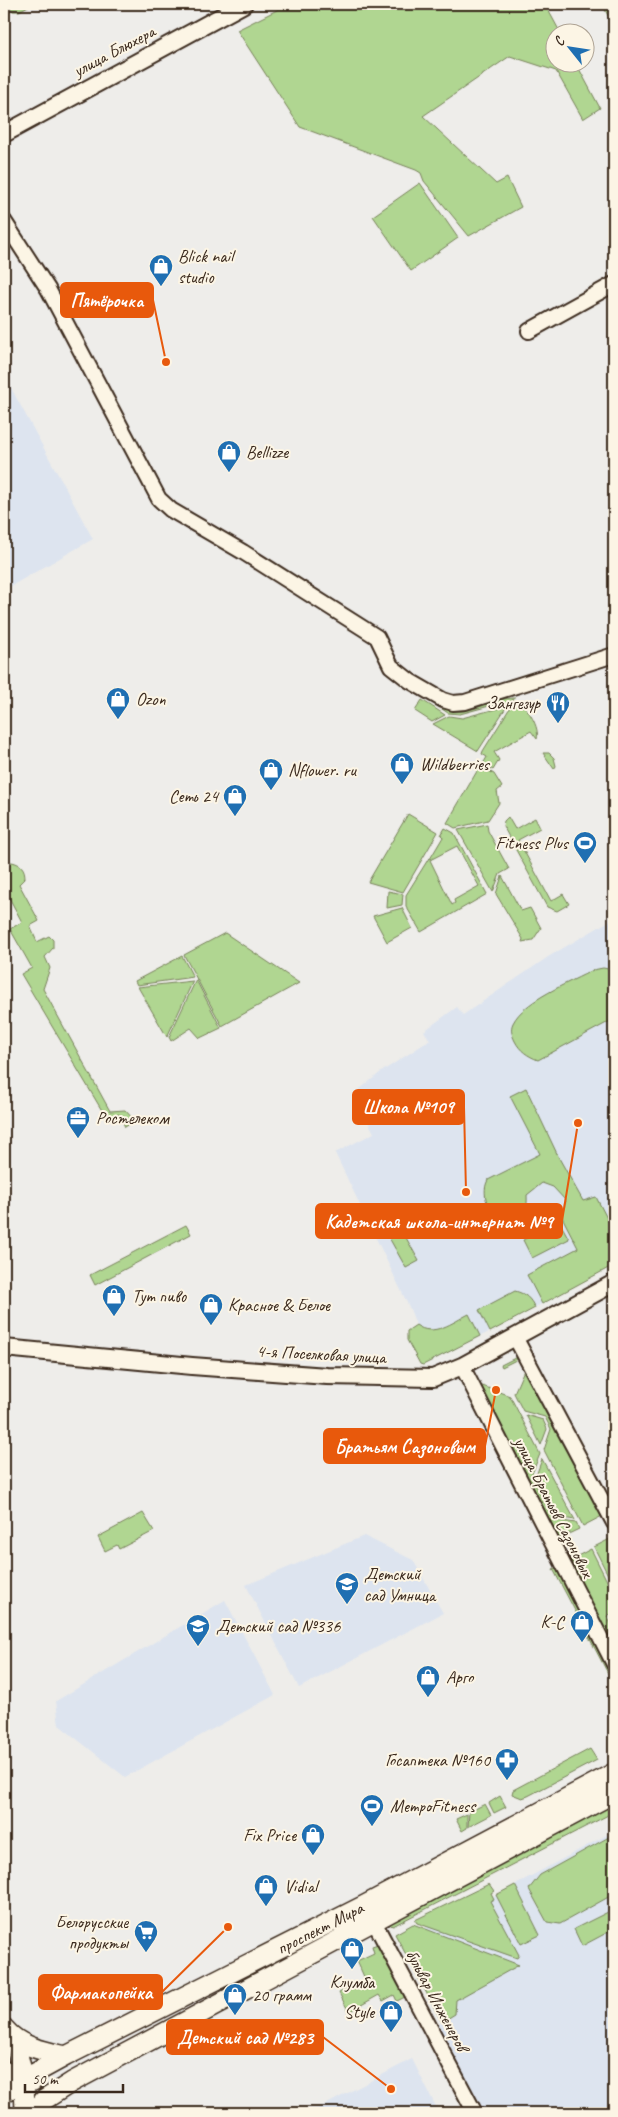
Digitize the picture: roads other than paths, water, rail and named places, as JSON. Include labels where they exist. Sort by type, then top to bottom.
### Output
[{"type":"main road","name":"проспект Мира","points":[[34,2113],[44,2100],[72,2082],[614,1772]]},
{"type":"main road","name":"проспект Мира","points":[[4,2093],[24,2079],[66,2056],[369,1913],[614,1793]]},
{"type":"main road","points":[[9,2034],[40,2051],[66,2056]]},
{"type":"main road","points":[[9,2034],[24,2079],[25,2113]]},
{"type":"main road","points":[[4,2071],[24,2079],[48,2083],[72,2082]]},
{"type":"street","name":"улица Блюхера","points":[[4,134],[244,4]]},
{"type":"street","points":[[4,222],[48,289],[159,499],[171,510],[243,552],[377,637],[391,666],[410,681],[443,700],[453,703],[465,702],[614,655]]},
{"type":"street","points":[[529,332],[614,284]]},
{"type":"street","name":"4-я Поселковая улица","points":[[4,1348],[192,1366],[327,1376],[433,1378],[462,1366],[614,1283]]},
{"type":"street","points":[[515,1338],[614,1523]]},
{"type":"street","name":"улица Братьев Сазоновых","points":[[462,1366],[614,1664]]},
{"type":"street","name":"бульвар Инженеров","points":[[369,1913],[475,2113]]},
{"type":"place","name":"Blick nail studio","points":[[161,287]]},
{"type":"place","name":"Пятёрочка","points":[[166,362]]},
{"type":"place","name":"Bellizze","points":[[229,473]]},
{"type":"place","name":"Ozon","points":[[118,720]]},
{"type":"place","name":"Зангезур","points":[[558,724]]},
{"type":"place","name":"Wildberries","points":[[402,785]]},
{"type":"place","name":"Nflower. ru","points":[[271,791]]},
{"type":"place","name":"Сеть 24","points":[[235,817]]},
{"type":"place","name":"Fitness Plus","points":[[585,864]]},
{"type":"place","name":"Кадетская школа-интернат №9","points":[[578,1123]]},
{"type":"place","name":"Ростелеком","points":[[78,1139]]},
{"type":"place","name":"Школа №109","points":[[466,1192]]},
{"type":"place","name":"Тут пиво","points":[[114,1317]]},
{"type":"place","name":"Красное & Белое","points":[[211,1326]]},
{"type":"place","name":"Братьям Сазоновым","points":[[496,1390]]},
{"type":"place","name":"Детский сад Умница","points":[[347,1605]]},
{"type":"place","name":"К-С","points":[[582,1643]]},
{"type":"place","name":"Детский сад №336","points":[[198,1647]]},
{"type":"place","name":"Арго","points":[[428,1698]]},
{"type":"place","name":"Госаптека №160","points":[[507,1781]]},
{"type":"place","name":"МетроFitness","points":[[372,1827]]},
{"type":"place","name":"Fix Price","points":[[313,1856]]},
{"type":"place","name":"Vidial","points":[[266,1907]]},
{"type":"place","name":"Фармакопейка","points":[[228,1927]]},
{"type":"place","name":"Белорусские продукты","points":[[146,1953]]},
{"type":"place","name":"Клумба","points":[[352,1970]]},
{"type":"place","name":"20 грамм","points":[[235,2016]]},
{"type":"place","name":"Style","points":[[391,2033]]},
{"type":"place","name":"Детский сад №283","points":[[391,2089]]}]
